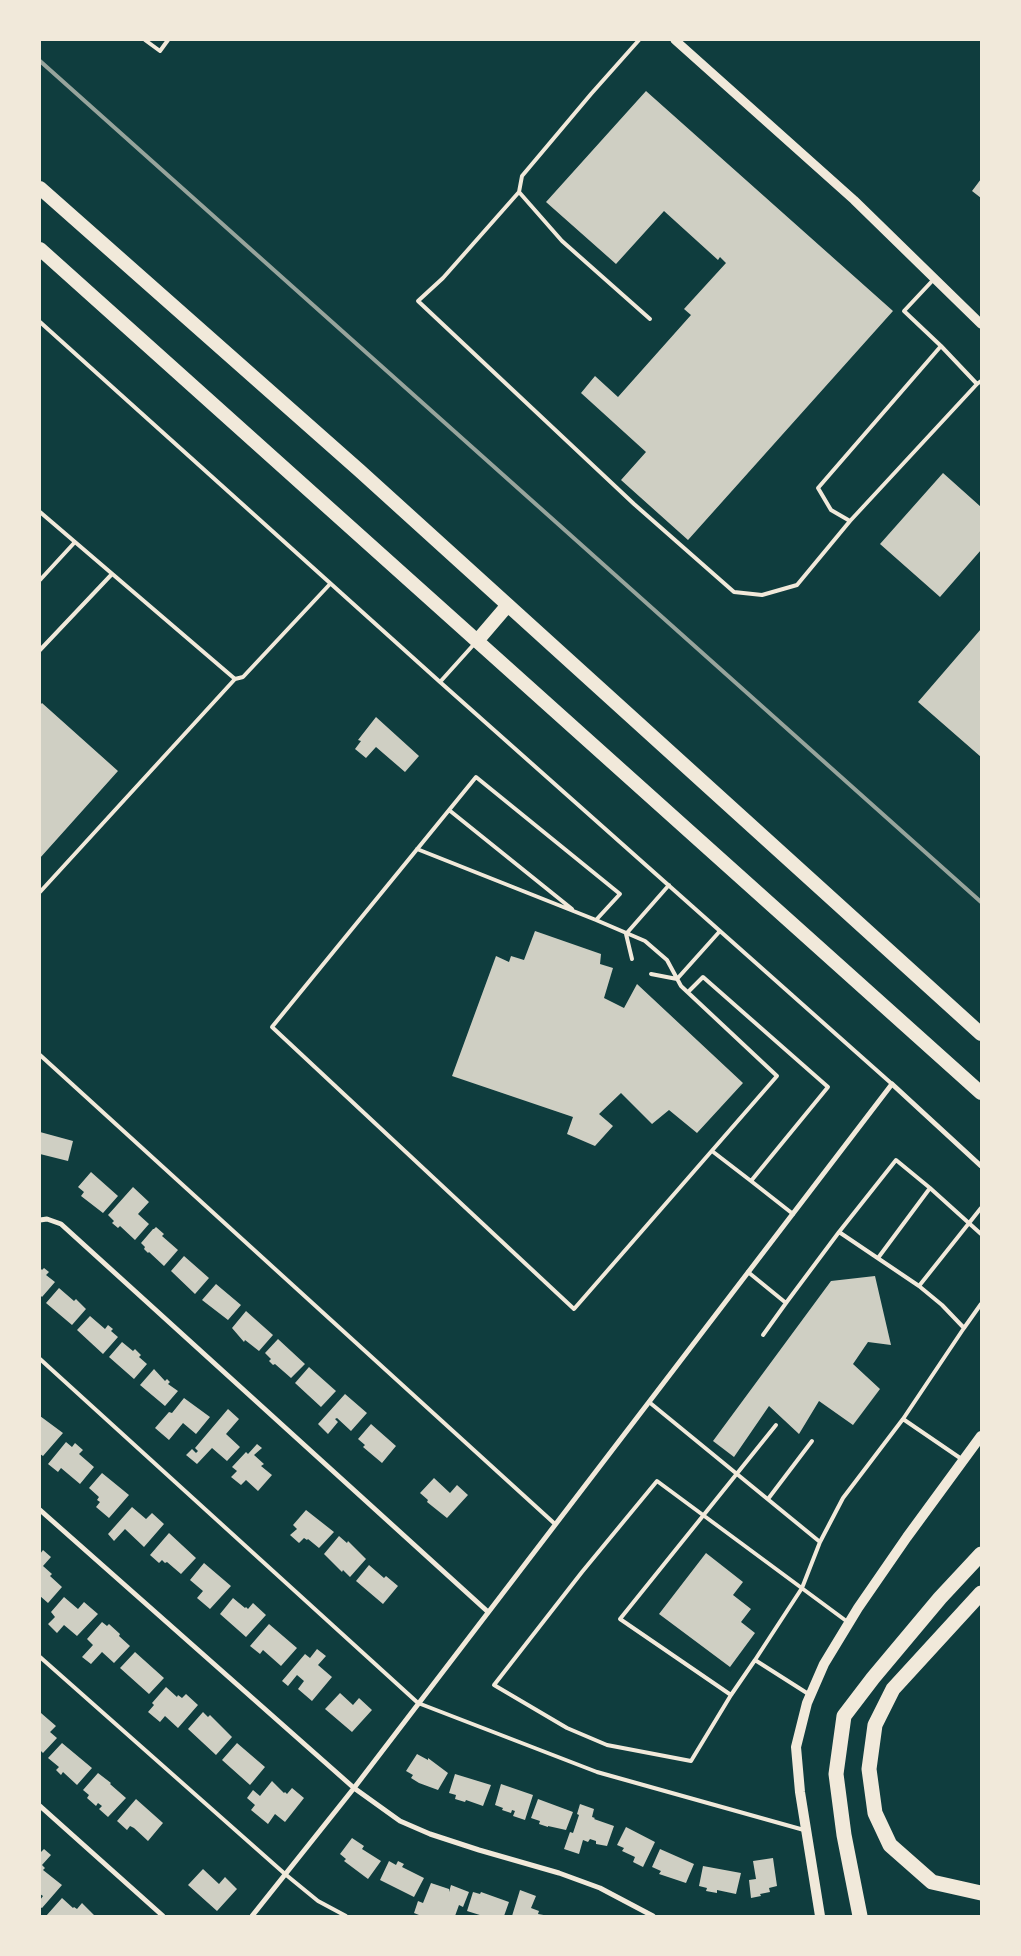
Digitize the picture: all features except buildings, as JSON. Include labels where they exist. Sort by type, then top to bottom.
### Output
[{"type":"highway","points":[[40,188],[345,458],[981,1034]]},
{"type":"highway","points":[[40,249],[981,1093]]},
{"type":"highway","points":[[478,641],[507,606]]},
{"type":"highway","points":[[860,1916],[844,1835],[836,1774],[844,1716],[940,1598],[981,1554]]},
{"type":"highway","points":[[981,1592],[893,1689],[875,1725],[869,1768],[874,1813],[890,1845],[932,1882],[981,1893]]},
{"type":"main road","points":[[820,1916],[800,1792],[796,1747],[810,1695],[824,1664],[849,1623],[907,1537],[981,1436]]},
{"type":"street","points":[[674,40],[854,200],[981,324]]},
{"type":"street","points":[[252,1916],[354,1788],[487,1611],[892,1084],[981,1166]]},
{"type":"street","points":[[40,1220],[46,1219],[61,1224],[487,1611]]},
{"type":"street","points":[[40,1510],[354,1788],[400,1821],[430,1834],[559,1873],[600,1888],[653,1916]]},
{"type":"street","points":[[40,1806],[163,1916]]},
{"type":"lane","points":[[145,40],[160,51],[168,40]]},
{"type":"lane","points":[[639,40],[522,176],[519,192],[443,278],[418,302],[634,504],[734,592],[762,595],[797,585],[850,521],[979,382],[904,311],[935,279]]},
{"type":"lane","points":[[519,192],[562,241],[650,319]]},
{"type":"lane","points":[[40,322],[330,584],[892,1084]]},
{"type":"lane","points":[[850,521],[831,510],[818,488],[941,346]]},
{"type":"lane","points":[[40,512],[235,679]]},
{"type":"lane","points":[[40,580],[75,542]]},
{"type":"lane","points":[[40,650],[112,574]]},
{"type":"lane","points":[[40,892],[235,679],[243,677],[330,584]]},
{"type":"lane","points":[[440,682],[478,641]]},
{"type":"lane","points":[[417,849],[645,941],[667,960],[677,979],[688,992],[777,1076],[574,1308],[272,1027],[417,849],[476,777],[620,894],[596,920]]},
{"type":"lane","points":[[449,810],[574,912]]},
{"type":"lane","points":[[626,934],[668,885]]},
{"type":"lane","points":[[677,979],[720,931]]},
{"type":"lane","points":[[626,934],[632,959]]},
{"type":"lane","points":[[650,974],[677,979]]},
{"type":"lane","points":[[688,992],[703,977],[828,1087],[752,1181]]},
{"type":"lane","points":[[40,1055],[555,1524]]},
{"type":"lane","points":[[712,1150],[793,1214]]},
{"type":"lane","points":[[763,1335],[839,1232],[896,1160],[981,1234]]},
{"type":"lane","points":[[878,1258],[930,1188]]},
{"type":"lane","points":[[919,1286],[981,1208]]},
{"type":"lane","points":[[839,1232],[919,1286],[942,1305],[964,1328]]},
{"type":"lane","points":[[748,1272],[786,1303]]},
{"type":"lane","points":[[849,1623],[802,1588],[703,1516],[657,1481],[582,1572],[494,1685],[567,1728],[607,1745],[691,1761],[731,1695],[802,1588],[820,1542],[843,1498],[903,1420],[981,1304]]},
{"type":"lane","points":[[40,1359],[418,1703],[598,1772],[806,1831]]},
{"type":"lane","points":[[649,1402],[820,1542]]},
{"type":"lane","points":[[903,1420],[963,1460]]},
{"type":"lane","points":[[731,1695],[620,1619],[776,1425]]},
{"type":"lane","points":[[768,1499],[812,1441]]},
{"type":"lane","points":[[40,1657],[285,1874],[318,1901],[346,1916]]},
{"type":"lane","points":[[755,1660],[810,1695]]},
{"type":"railway","points":[[40,61],[981,902]]}]
